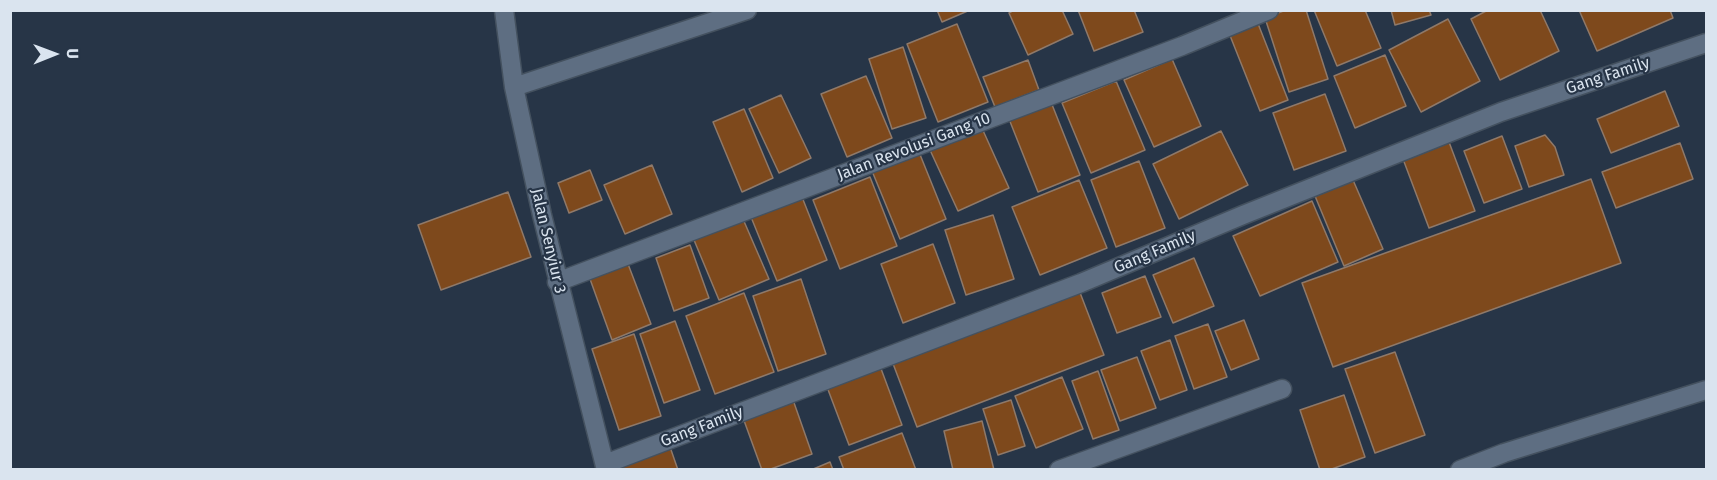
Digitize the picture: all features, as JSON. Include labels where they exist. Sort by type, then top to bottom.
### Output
[{"type":"street","name":"Jalan Senyiur 3","points":[[504,10],[514,87],[557,282],[605,467]]},
{"type":"street","points":[[514,87],[747,10]]},
{"type":"street","name":"Jalan Revolusi Gang 10","points":[[557,282],[1182,46],[1269,10]]},
{"type":"street","name":"Gang Family","points":[[605,467],[1081,283],[1243,214],[1501,112],[1707,44]]},
{"type":"street","points":[[1059,470],[1282,389]]},
{"type":"street","points":[[1460,470],[1504,453],[1707,390]]},
{"type":"building","points":[[937,10],[970,10],[942,22]]},
{"type":"building","points":[[1014,10],[1062,10],[1073,34],[1028,55],[1009,13]]},
{"type":"building","points":[[1078,10],[1134,10],[1143,32],[1094,51]]},
{"type":"building","points":[[1286,10],[1306,10],[1328,79],[1289,92],[1265,18]]},
{"type":"building","points":[[1314,10],[1365,10],[1381,48],[1337,66]]},
{"type":"building","points":[[1391,10],[1429,10],[1431,15],[1395,25]]},
{"type":"building","points":[[1488,10],[1540,10],[1559,51],[1500,80],[1471,19]]},
{"type":"building","points":[[1579,10],[1670,10],[1673,18],[1597,51]]},
{"type":"building","points":[[1448,19],[1480,81],[1421,112],[1389,50]]},
{"type":"building","points":[[1257,21],[1288,100],[1260,111],[1229,33]]},
{"type":"building","points":[[957,24],[988,102],[938,122],[907,44]]},
{"type":"building","points":[[903,47],[926,118],[892,129],[869,59]]},
{"type":"building","points":[[1385,55],[1406,106],[1355,128],[1334,76]]},
{"type":"building","points":[[1172,59],[1201,126],[1154,147],[1124,80]]},
{"type":"building","points":[[1028,60],[1039,90],[995,107],[983,77]]},
{"type":"building","points":[[866,76],[892,138],[847,157],[821,94]]},
{"type":"building","points":[[1116,81],[1145,150],[1091,173],[1062,103]]},
{"type":"building","points":[[1665,91],[1679,126],[1611,153],[1597,119]]},
{"type":"building","points":[[1325,94],[1346,151],[1294,170],[1273,113]]},
{"type":"building","points":[[781,95],[811,158],[779,173],[749,109]]},
{"type":"building","points":[[1051,102],[1080,175],[1038,192],[1009,119]]},
{"type":"building","points":[[744,109],[773,178],[742,192],[713,122]]},
{"type":"building","points":[[981,126],[1009,188],[958,211],[930,150]]},
{"type":"building","points":[[1221,131],[1248,185],[1179,219],[1153,164]]},
{"type":"building","points":[[1545,135],[1555,147],[1564,175],[1529,187],[1515,146]]},
{"type":"building","points":[[1502,136],[1522,189],[1484,203],[1464,151]]},
{"type":"building","points":[[1449,142],[1475,211],[1429,228],[1403,159]]},
{"type":"building","points":[[1680,143],[1693,179],[1616,208],[1602,172]]},
{"type":"building","points":[[919,152],[946,219],[900,239],[872,171]]},
{"type":"building","points":[[1139,161],[1165,228],[1116,247],[1091,180]]},
{"type":"building","points":[[652,165],[672,214],[625,234],[604,185]]},
{"type":"building","points":[[590,170],[602,200],[569,213],[558,183]]},
{"type":"building","points":[[870,177],[897,246],[840,269],[813,200]]},
{"type":"building","points":[[1591,179],[1621,263],[1333,367],[1302,283]]},
{"type":"building","points":[[1079,180],[1107,248],[1040,275],[1012,207]]},
{"type":"building","points":[[1353,180],[1383,249],[1344,266],[1315,196]]},
{"type":"building","points":[[508,192],[531,257],[441,290],[418,225]]},
{"type":"building","points":[[802,197],[827,260],[777,281],[751,217]]},
{"type":"building","points":[[1312,201],[1338,262],[1260,296],[1233,236]]},
{"type":"building","points":[[993,215],[1014,279],[966,295],[945,230]]},
{"type":"building","points":[[743,219],[769,279],[719,300],[694,240]]},
{"type":"building","points":[[933,244],[955,303],[903,323],[881,264]]},
{"type":"building","points":[[690,245],[709,298],[674,311],[656,258]]},
{"type":"building","points":[[1194,258],[1214,306],[1173,323],[1153,275]]},
{"type":"building","points":[[628,264],[651,324],[612,340],[590,279]]},
{"type":"building","points":[[1145,276],[1161,317],[1117,333],[1102,293]]},
{"type":"building","points":[[801,279],[826,354],[778,371],[753,296]]},
{"type":"building","points":[[1079,290],[1104,355],[917,427],[892,361]]},
{"type":"building","points":[[744,293],[774,372],[715,394],[686,316]]},
{"type":"building","points":[[1244,320],[1259,359],[1231,370],[1215,331]]},
{"type":"building","points":[[675,321],[700,390],[664,403],[640,334]]},
{"type":"building","points":[[1208,324],[1227,377],[1194,389],[1175,336]]},
{"type":"building","points":[[634,334],[661,416],[619,430],[592,349]]},
{"type":"building","points":[[1170,340],[1187,390],[1160,400],[1141,351]]},
{"type":"building","points":[[1395,352],[1425,435],[1375,453],[1345,369]]},
{"type":"building","points":[[1137,357],[1156,408],[1120,421],[1101,370]]},
{"type":"building","points":[[880,366],[902,425],[849,445],[827,387]]},
{"type":"building","points":[[1098,371],[1119,430],[1093,439],[1072,381]]},
{"type":"building","points":[[1062,377],[1083,429],[1036,448],[1015,396]]},
{"type":"building","points":[[1344,395],[1365,457],[1329,470],[1320,470],[1300,410]]},
{"type":"building","points":[[792,397],[812,454],[768,470],[762,470],[742,415]]},
{"type":"building","points":[[1011,400],[1025,446],[998,455],[983,409]]},
{"type":"building","points":[[982,421],[994,470],[953,470],[944,431]]},
{"type":"building","points":[[902,433],[916,470],[844,470],[839,457]]},
{"type":"building","points":[[669,444],[678,470],[621,470],[619,464]]},
{"type":"building","points":[[830,462],[833,470],[811,470]]}]
